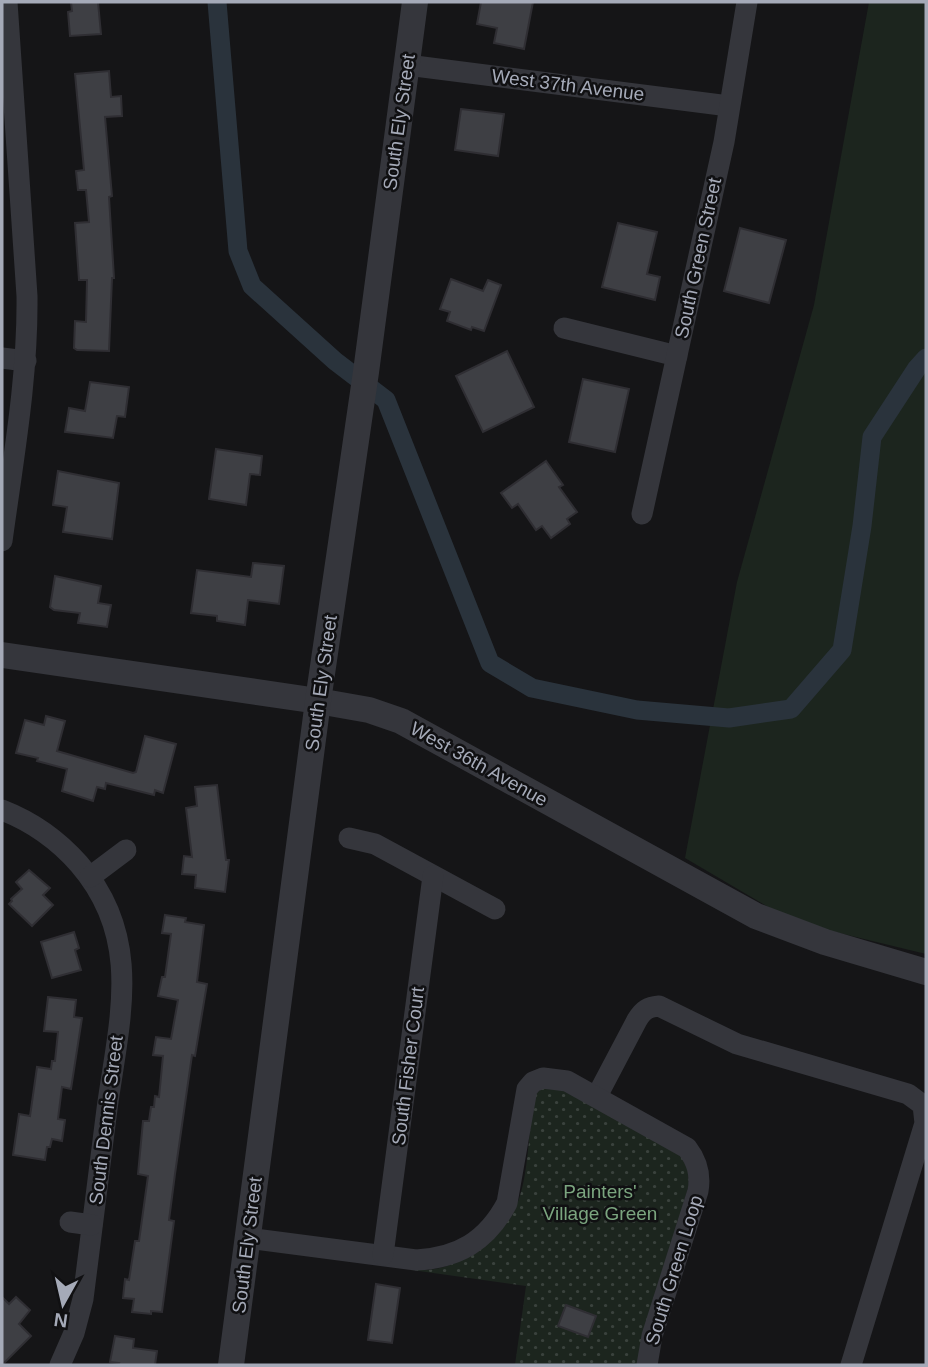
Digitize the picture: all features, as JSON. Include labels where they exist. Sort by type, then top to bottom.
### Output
[{"type":"street","points":[[2,541],[26,362],[27,296],[7,2]]},
{"type":"street","name":"South Ely Street","points":[[231,1365],[318,701],[415,2]]},
{"type":"street","name":"South Green Street","points":[[642,513],[723,142],[747,2]]},
{"type":"street","name":"West 37th Avenue","points":[[407,65],[729,106]]},
{"type":"street","points":[[564,328],[677,356]]},
{"type":"street","points":[[2,358],[26,362]]},
{"type":"street","name":"West 36th Avenue","points":[[2,655],[369,710],[401,721],[756,916],[825,942],[926,972]]},
{"type":"street","name":"South Dennis Street","points":[[2,810],[23,818],[49,834],[90,877],[114,920],[122,957],[123,981],[81,1308],[60,1365]]},
{"type":"street","points":[[349,838],[375,844],[495,909]]},
{"type":"street","points":[[90,877],[126,850]]},
{"type":"street","name":"South Fisher Court","points":[[383,1255],[433,876]]},
{"type":"street","points":[[597,1096],[643,1011],[659,1006],[737,1044],[908,1094],[923,1105],[925,1123],[851,1365]]},
{"type":"street","name":"South Green Loop","points":[[383,1255],[416,1260],[435,1259],[463,1250],[476,1242],[498,1220],[507,1203],[523,1098],[533,1082],[542,1078],[567,1081],[687,1147],[700,1180],[652,1336],[647,1365]]},
{"type":"street","points":[[70,1222],[92,1225]]},
{"type":"street","points":[[248,1238],[383,1255]]},
{"type":"green space","points":[[869,2],[926,2],[926,954],[794,922],[685,858],[737,582],[814,305]]},
{"type":"green space","name":"Painters' Village Green","points":[[542,1088],[562,1089],[678,1153],[688,1163],[689,1184],[638,1365],[515,1365],[526,1286],[412,1270],[439,1268],[461,1259],[509,1215],[519,1199],[528,1152],[533,1103],[535,1095]]},
{"type":"building","points":[[71,2],[98,2],[101,34],[70,36],[68,12],[72,11]]},
{"type":"building","points":[[481,2],[533,2],[524,49],[494,43],[497,28],[477,24]]},
{"type":"building","points":[[109,71],[111,97],[121,96],[122,116],[105,117],[112,196],[109,197],[114,278],[109,351],[77,350],[74,348],[75,321],[86,322],[87,280],[79,280],[75,223],[89,222],[86,190],[78,190],[76,171],[84,170],[75,74]]},
{"type":"building","points":[[461,109],[504,114],[498,156],[455,150]]},
{"type":"building","points":[[618,223],[657,232],[647,274],[660,277],[655,300],[602,287]]},
{"type":"building","points":[[740,228],[786,240],[769,303],[724,291]]},
{"type":"building","points":[[451,279],[483,291],[488,280],[501,285],[484,331],[472,327],[471,330],[447,321],[450,312],[440,309]]},
{"type":"building","points":[[507,351],[534,407],[483,432],[456,376]]},
{"type":"building","points":[[583,379],[629,389],[615,452],[569,442]]},
{"type":"building","points":[[90,382],[129,387],[125,417],[117,416],[113,438],[65,432],[69,408],[85,411]]},
{"type":"building","points":[[216,449],[262,456],[260,475],[250,474],[246,505],[209,499]]},
{"type":"building","points":[[546,461],[563,485],[559,487],[577,512],[567,519],[570,524],[551,538],[542,526],[536,530],[518,504],[512,508],[501,493]]},
{"type":"building","points":[[58,471],[119,483],[112,539],[63,532],[67,507],[53,505]]},
{"type":"building","points":[[253,563],[284,566],[279,604],[248,600],[245,625],[217,621],[217,616],[191,613],[197,570],[251,577]]},
{"type":"building","points":[[55,576],[101,586],[98,603],[111,605],[107,627],[78,623],[80,613],[54,610],[50,607]]},
{"type":"building","points":[[46,716],[65,721],[57,751],[133,773],[136,772],[145,736],[176,744],[163,793],[155,790],[154,795],[106,783],[105,789],[97,787],[93,801],[62,791],[67,769],[16,753],[25,720],[44,725]]},
{"type":"building","points":[[217,785],[226,860],[229,860],[225,892],[195,888],[196,875],[182,874],[184,856],[192,857],[186,808],[197,806],[195,787]]},
{"type":"building","points":[[29,870],[50,888],[43,895],[53,905],[32,926],[9,904],[22,889],[16,882]]},
{"type":"building","points":[[165,915],[186,918],[185,922],[204,925],[197,982],[207,984],[195,1056],[192,1055],[175,1174],[169,1220],[174,1221],[162,1312],[151,1311],[151,1314],[132,1312],[134,1299],[123,1298],[125,1279],[129,1280],[135,1241],[139,1241],[148,1176],[138,1174],[143,1121],[149,1121],[155,1096],[159,1097],[163,1056],[153,1055],[156,1037],[171,1039],[178,1000],[158,996],[162,977],[165,977],[171,934],[162,933]]},
{"type":"building","points":[[74,932],[79,948],[75,950],[81,970],[52,978],[41,942]]},
{"type":"building","points":[[48,997],[76,1000],[74,1017],[82,1018],[71,1089],[62,1087],[58,1119],[65,1120],[62,1141],[52,1139],[50,1147],[47,1147],[45,1160],[13,1155],[19,1114],[30,1116],[37,1067],[51,1069],[52,1061],[55,1061],[58,1032],[44,1031]]},
{"type":"building","points":[[376,1284],[400,1288],[392,1343],[368,1340]]},
{"type":"building","points":[[2,1297],[9,1304],[16,1297],[30,1310],[19,1324],[31,1336],[2,1365]]},
{"type":"building","points":[[566,1305],[596,1316],[588,1337],[558,1326]]},
{"type":"building","points":[[115,1336],[134,1339],[133,1348],[157,1351],[155,1365],[118,1365],[119,1363],[110,1362]]},
{"type":"waterway","points":[[217,2],[238,251],[252,286],[335,361],[386,400],[490,663],[532,688],[637,710],[729,718],[791,709],[842,650],[862,526],[872,437],[926,358]]}]
